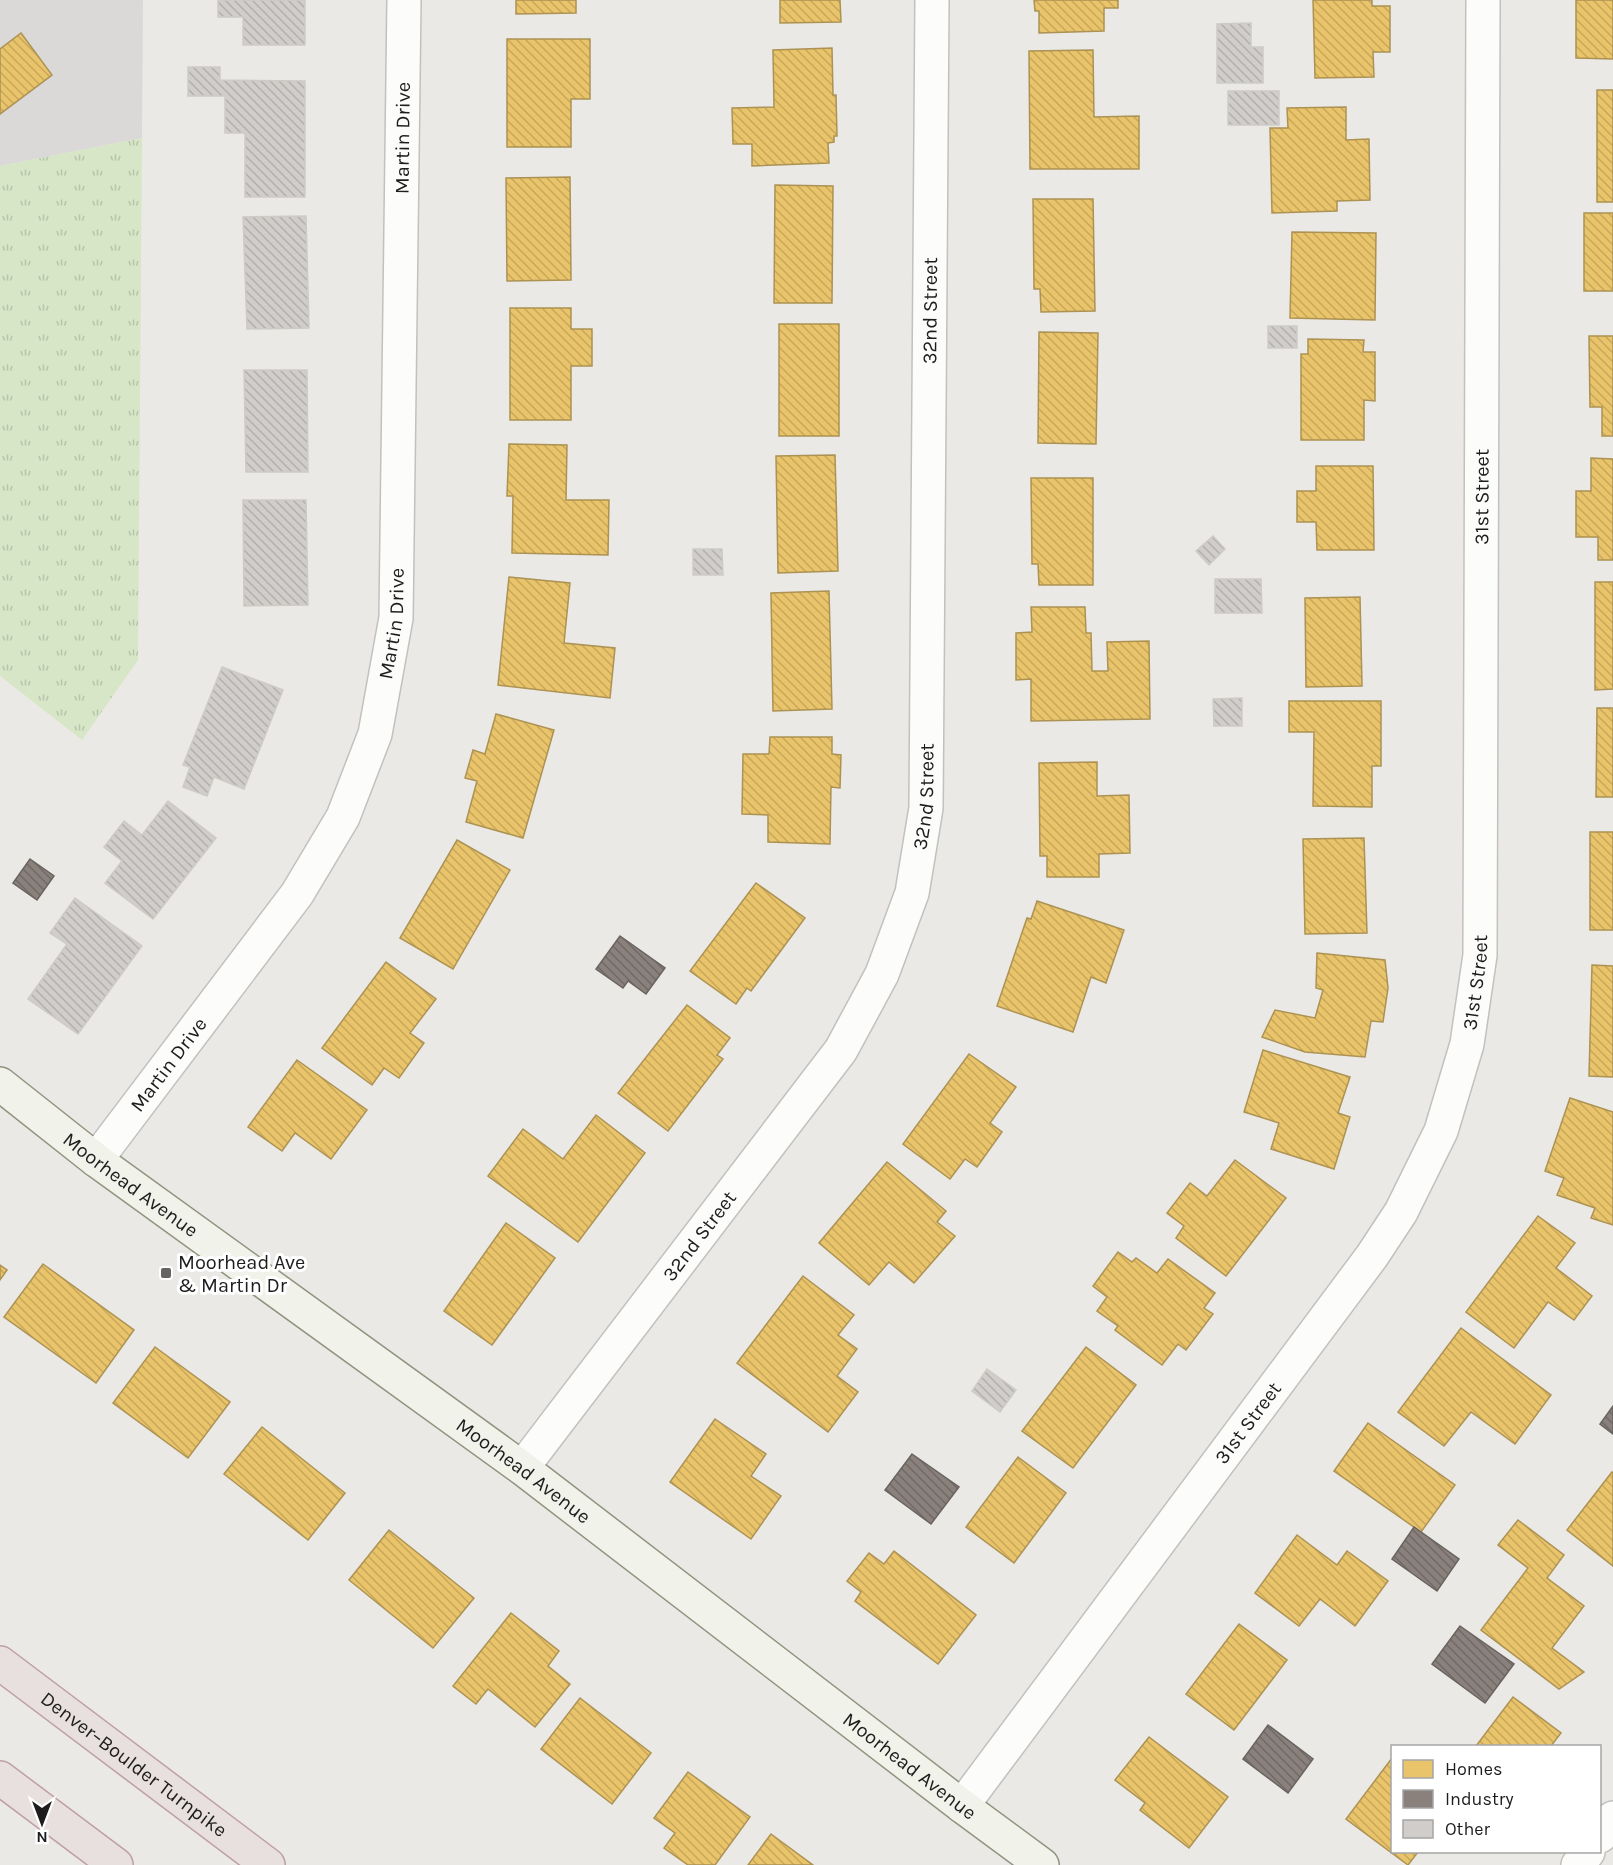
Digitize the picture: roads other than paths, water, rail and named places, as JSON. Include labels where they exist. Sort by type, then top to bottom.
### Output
[{"type":"highway","name":"Denver–Boulder Turnpike","points":[[0,1663],[268,1865]]},
{"type":"highway","points":[[0,1778],[116,1865]]},
{"type":"highway","points":[[0,1790],[90,1865]]},
{"type":"street","name":"Martin Drive","points":[[96,1160],[297,894],[343,817],[375,734],[396,618],[404,0]]},
{"type":"street","name":"32nd Street","points":[[522,1468],[841,1050],[882,974],[912,893],[926,808],[932,0]]},
{"type":"street","name":"31st Street","points":[[962,1806],[1372,1256],[1401,1212],[1441,1131],[1467,1044],[1480,955],[1483,0]]},
{"type":"street","name":"Moorhead Avenue","points":[[0,1084],[96,1160],[522,1468],[1042,1865]]},
{"type":"street","points":[[1601,1833],[1613,1818]]},
{"type":"place","name":"Moorhead Ave & Martin Dr","points":[[166,1273]]}]
